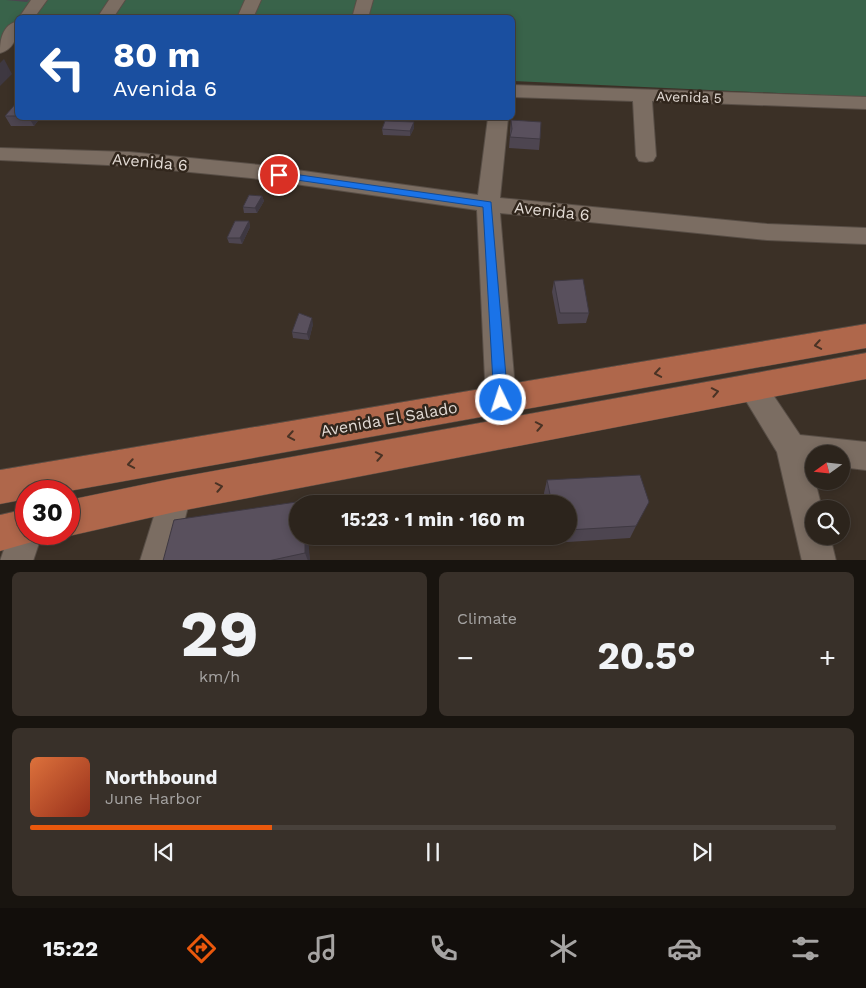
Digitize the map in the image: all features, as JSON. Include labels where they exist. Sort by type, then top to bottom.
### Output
[{"type":"main road","name":"Avenida El Salado","points":[[0,487],[866,336]]},
{"type":"main road","name":"Avenida El Salado","points":[[80,516],[176,495],[866,366]]},
{"type":"main road","points":[[0,533],[15,530]]},
{"type":"street","points":[[26,15],[39,0]]},
{"type":"street","points":[[107,15],[117,0]]},
{"type":"street","points":[[246,15],[253,0]]},
{"type":"street","points":[[361,15],[365,0]]},
{"type":"street","points":[[0,48],[15,30]]},
{"type":"street","points":[[0,52],[15,54]]},
{"type":"street","name":"Avenida 5","points":[[515,91],[866,103]]},
{"type":"street","points":[[642,95],[646,156]]},
{"type":"street","points":[[498,120],[488,204],[501,400]]},
{"type":"street","name":"Avenida 6","points":[[0,154],[158,162],[260,172],[488,204],[767,232],[866,236]]},
{"type":"street","points":[[751,386],[791,448],[819,560]]},
{"type":"street","points":[[791,448],[866,456]]},
{"type":"street","points":[[157,560],[176,495]]},
{"type":"street","points":[[16,560],[21,545]]},
{"type":"green space","points":[[0,0],[866,0],[866,97],[515,81],[515,15],[15,15],[15,44],[0,42]]},
{"type":"building","points":[[15,104],[15,116],[5,116]]},
{"type":"building","points":[[511,120],[541,122],[540,139],[510,137],[512,129]]},
{"type":"building","points":[[385,121],[414,122],[410,131],[382,129]]},
{"type":"building","points":[[249,195],[262,196],[255,208],[243,207]]},
{"type":"building","points":[[235,221],[249,221],[240,238],[227,238]]},
{"type":"building","points":[[583,279],[589,313],[560,313],[554,281]]},
{"type":"building","points":[[299,313],[312,318],[307,334],[292,332]]},
{"type":"building","points":[[640,475],[649,502],[636,526],[577,529],[577,495],[550,495],[547,480]]},
{"type":"building","points":[[289,503],[289,545],[305,545],[305,553],[273,560],[163,560],[174,520]]},
{"type":"route","points":[[279,175],[488,204],[501,400]]}]
